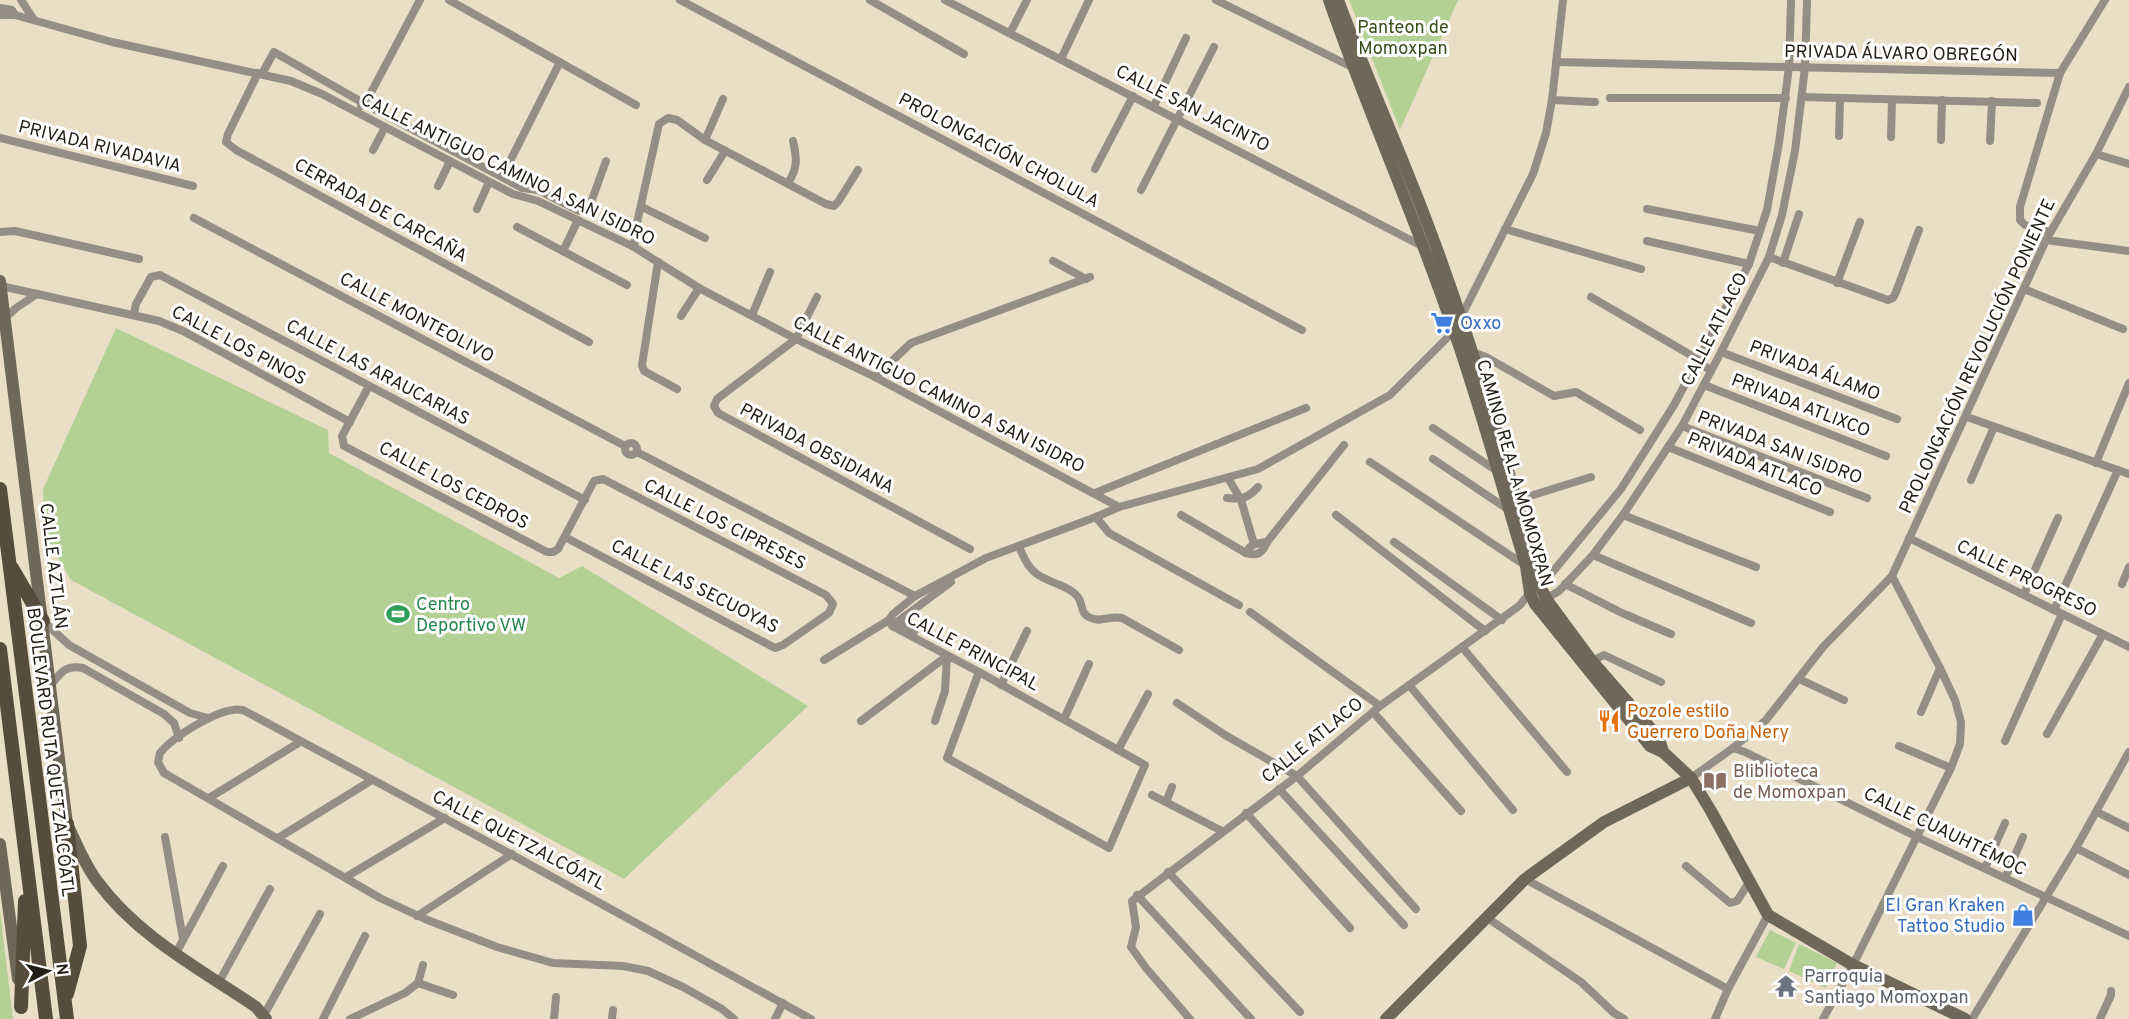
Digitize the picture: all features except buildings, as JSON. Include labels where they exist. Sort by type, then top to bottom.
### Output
[{"type":"main road","name":"BOULEVARD RUTA QUETZALCÓATL","points":[[0,489],[67,1019]]},
{"type":"main road","points":[[8,560],[43,621]]},
{"type":"main road","points":[[0,649],[46,1019]]},
{"type":"main road","points":[[64,1002],[80,946],[67,824]]},
{"type":"main road","points":[[22,1013],[26,860]]},
{"type":"street","points":[[21,0],[34,21]]},
{"type":"street","points":[[358,113],[362,104],[365,104],[420,0]]},
{"type":"street","points":[[449,0],[636,105]]},
{"type":"street","name":"PROLONGACIÓN CHOLULA","points":[[680,0],[1302,330]]},
{"type":"street","points":[[870,0],[964,54]]},
{"type":"street","points":[[1010,33],[1027,0]]},
{"type":"street","points":[[1061,59],[1089,0]]},
{"type":"street","points":[[1216,0],[1357,66]]},
{"type":"street","name":"CAMINO REAL A MOMOXPAN","points":[[1329,0],[1431,232],[1473,352],[1502,474]]},
{"type":"street","name":"CAMINO REAL A MOMOXPAN","points":[[1338,0],[1357,66],[1454,331],[1513,505],[1538,596],[1659,738],[1663,752]]},
{"type":"street","name":"CALLE PRINCIPAL","points":[[979,672],[947,758],[1109,848],[1145,765],[1002,683],[892,626],[889,620],[892,614],[915,596],[987,558],[1119,507],[1257,469],[1390,395],[1454,331],[1533,174],[1546,133],[1552,100],[1563,0]]},
{"type":"street","name":"CALLE ATLACO","points":[[1538,596],[1621,489],[1674,405],[1749,264],[1767,210],[1786,98],[1791,0]]},
{"type":"street","name":"CALLE ATLACO","points":[[1190,1019],[1131,947],[1136,927],[1131,905],[1137,895],[1297,776],[1409,685],[1520,606],[1565,584],[1593,555],[1623,515],[1682,426],[1769,257],[1782,215],[1802,97],[1807,0]]},
{"type":"street","points":[[2105,0],[2060,73],[2019,214],[2020,220],[2025,225],[2048,236],[2129,251]]},
{"type":"street","name":"CALLE SAN JACINTO","points":[[949,1],[1424,247]]},
{"type":"street","name":"CALLE ANTIGUO CAMINO A SAN ISIDRO","points":[[0,8],[12,10],[15,15]]},
{"type":"street","name":"CALLE ANTIGUO CAMINO A SAN ISIDRO","points":[[0,15],[15,15],[112,42],[291,81],[358,113],[513,194],[538,201],[634,247],[699,288],[874,377],[1119,507]]},
{"type":"street","points":[[1154,106],[1186,39]]},
{"type":"street","points":[[1141,190],[1214,47]]},
{"type":"street","points":[[260,73],[274,52],[365,104],[522,188],[538,189],[579,211],[589,208],[606,161]]},
{"type":"street","points":[[502,177],[560,62]]},
{"type":"street","name":"PRIVADA ÁLVARO OBREGÓN","points":[[1556,62],[2060,73]]},
{"type":"street","name":"CERRADA DE CARCAÑA","points":[[260,73],[226,142],[236,150],[589,342]]},
{"type":"street","name":"PROLONGACIÓN REVOLUCIÓN PONIENTE","points":[[1892,576],[1967,417],[2048,236],[2096,154],[2129,87]]},
{"type":"street","points":[[1095,169],[1133,96]]},
{"type":"street","points":[[1802,97],[2037,103]]},
{"type":"street","points":[[1610,98],[1786,98]]},
{"type":"street","points":[[705,140],[723,99]]},
{"type":"street","points":[[1839,136],[1840,99]]},
{"type":"street","points":[[1552,100],[1595,102]]},
{"type":"street","points":[[1891,137],[1892,100]]},
{"type":"street","points":[[1941,140],[1942,100]]},
{"type":"street","points":[[1990,141],[1992,101]]},
{"type":"street","points":[[634,247],[636,227],[659,124],[668,118],[677,120],[705,140],[826,204],[834,206],[858,170]]},
{"type":"street","points":[[373,150],[384,127]]},
{"type":"street","name":"PRIVADA RIVADAVIA","points":[[0,138],[193,186]]},
{"type":"street","points":[[788,183],[795,172],[797,159],[793,141]]},
{"type":"street","points":[[707,180],[725,151]]},
{"type":"street","points":[[2096,154],[2129,164]]},
{"type":"street","points":[[438,186],[450,161]]},
{"type":"street","points":[[477,208],[489,182]]},
{"type":"street","points":[[642,207],[705,238]]},
{"type":"street","points":[[1647,209],[1760,231]]},
{"type":"street","points":[[1767,210],[1782,215]]},
{"type":"street","points":[[1783,262],[1798,214]]},
{"type":"street","name":"CALLE MONTEOLIVO","points":[[194,218],[625,446],[634,443],[637,452],[915,596]]},
{"type":"street","points":[[563,251],[578,220]]},
{"type":"street","points":[[1836,283],[1860,222]]},
{"type":"street","points":[[517,227],[627,285]]},
{"type":"street","points":[[1505,229],[1641,269]]},
{"type":"street","points":[[1769,257],[1884,300],[1893,298],[1919,230]]},
{"type":"street","points":[[0,232],[15,231],[139,259]]},
{"type":"street","points":[[1647,241],[1749,264]]},
{"type":"street","points":[[874,377],[911,343],[1088,278],[1053,261]]},
{"type":"street","points":[[658,262],[642,365],[644,371],[677,389]]},
{"type":"street","points":[[752,315],[770,272]]},
{"type":"street","name":"CALLE LAS ARAUCARIAS","points":[[134,314],[136,304],[151,277],[160,275],[585,500]]},
{"type":"street","name":"CALLE AZTLÁN","points":[[0,281],[67,824],[95,879],[117,905],[175,955],[256,1007],[265,1017]]},
{"type":"street","name":"CALLE LOS PINOS","points":[[1,286],[159,321],[183,331],[350,422]]},
{"type":"street","points":[[681,316],[699,288]]},
{"type":"street","points":[[2024,290],[2123,329]]},
{"type":"street","points":[[4,318],[37,294]]},
{"type":"street","points":[[796,339],[817,297]]},
{"type":"street","points":[[1591,297],[1711,371]]},
{"type":"street","name":"PRIVADA OBSIDIANA","points":[[796,339],[717,399],[714,406],[718,413],[970,549]]},
{"type":"street","points":[[1473,352],[1486,357],[1554,396],[1576,392],[1640,430]]},
{"type":"street","name":"PRIVADA ÁLAMO","points":[[1721,352],[1897,420]]},
{"type":"street","points":[[2096,463],[2129,382]]},
{"type":"street","name":"PRIVADA ATLIXCO","points":[[1704,385],[1886,456]]},
{"type":"street","points":[[350,422],[369,386]]},
{"type":"street","points":[[1095,493],[1306,408]]},
{"type":"street","points":[[1967,417],[2129,474]]},
{"type":"street","name":"CALLE LOS CEDROS","points":[[350,422],[342,436],[344,446],[547,552],[554,552],[558,549],[565,537]]},
{"type":"street","name":"PRIVADA SAN ISIDRO","points":[[1682,426],[1866,498]]},
{"type":"street","points":[[1971,480],[1994,427]]},
{"type":"street","points":[[1433,428],[1502,474]]},
{"type":"street","points":[[1181,515],[1246,553],[1257,555],[1263,551],[1267,542],[1344,445]]},
{"type":"street","name":"PRIVADA ATLACO","points":[[1668,447],[1830,512]]},
{"type":"street","points":[[1433,459],[1513,505],[1591,477]]},
{"type":"street","points":[[1370,462],[1526,566]]},
{"type":"street","points":[[2005,741],[2118,470]]},
{"type":"street","points":[[1228,478],[1238,497],[1254,544]]},
{"type":"street","name":"CALLE LOS CIPRESES","points":[[585,500],[594,481],[603,479],[826,595],[833,604]]},
{"type":"street","points":[[1227,498],[1250,496],[1258,487]]},
{"type":"street","points":[[1621,489],[1635,496]]},
{"type":"street","points":[[565,537],[585,500]]},
{"type":"street","name":"CAMINO REAL A MOMOXPAN","points":[[1513,505],[1526,566],[1538,596],[1650,746],[1663,752],[1691,778],[1767,915]]},
{"type":"street","points":[[1336,514],[1485,631]]},
{"type":"street","points":[[1623,515],[1756,567]]},
{"type":"street","points":[[1096,517],[1109,533],[1239,605]]},
{"type":"street","points":[[2024,594],[2058,518]]},
{"type":"street","name":"CALLE LAS SECUOYAS","points":[[565,537],[775,648],[783,645],[829,613],[833,604]]},
{"type":"street","name":"CALLE PROGRESO","points":[[1909,538],[2129,647]]},
{"type":"street","points":[[1246,553],[1254,544],[1267,542]]},
{"type":"street","points":[[1394,543],[1502,620]]},
{"type":"street","points":[[1018,547],[1030,567],[1039,576],[1075,593],[1080,598],[1081,609],[1087,617],[1096,620],[1113,616],[1122,618],[1179,650]]},
{"type":"street","points":[[1593,555],[1751,623]]},
{"type":"street","points":[[2122,584],[2129,567]]},
{"type":"street","points":[[1386,1019],[1525,879],[1604,822],[1691,778],[1733,748],[1766,720],[1823,647],[1892,576],[1955,700],[1961,722],[1960,744],[1951,768],[1917,837],[1853,965],[1823,1019]]},
{"type":"street","points":[[951,582],[897,622],[1002,683],[1027,631]]},
{"type":"street","points":[[1565,584],[1622,614],[1671,634]]},
{"type":"street","points":[[1250,612],[1377,709],[1461,811]]},
{"type":"street","points":[[824,660],[889,620]]},
{"type":"street","points":[[43,621],[69,645],[190,713],[208,718]]},
{"type":"street","points":[[2047,734],[2103,634]]},
{"type":"street","points":[[1462,647],[1567,772]]},
{"type":"street","points":[[937,664],[947,656]]},
{"type":"street","points":[[935,721],[945,691],[947,656]]},
{"type":"street","points":[[861,722],[947,656]]},
{"type":"street","points":[[1592,661],[1604,656],[1661,682]]},
{"type":"street","points":[[1064,719],[1089,664]]},
{"type":"street","points":[[50,686],[63,670],[75,666],[83,668],[160,711],[174,723],[179,738]]},
{"type":"street","points":[[1921,712],[1940,668]]},
{"type":"street","points":[[1799,679],[1844,700]]},
{"type":"street","points":[[1409,685],[1513,810]]},
{"type":"street","points":[[1118,750],[1148,694]]},
{"type":"street","points":[[160,711],[166,699]]},
{"type":"street","points":[[1178,703],[1225,735],[1297,776],[1416,909]]},
{"type":"street","name":"CALLE QUETZALCÓATL","points":[[734,1019],[722,1009],[683,987],[648,971],[623,966],[553,963],[497,947],[417,916],[380,898],[164,773],[159,767],[160,753],[208,718],[229,709],[243,710],[512,854],[811,1019]]},
{"type":"street","points":[[208,798],[300,742]]},
{"type":"street","points":[[1899,746],[1951,768]]},
{"type":"street","name":"CALLE CUAUHTÉMOC","points":[[1733,748],[2129,936]]},
{"type":"street","points":[[1972,1019],[2076,848],[2129,752]]},
{"type":"street","points":[[278,838],[372,780]]},
{"type":"street","points":[[1166,802],[1172,787]]},
{"type":"street","points":[[1279,789],[1404,925]]},
{"type":"street","points":[[1152,795],[1222,831]]},
{"type":"street","points":[[2097,812],[2129,828]]},
{"type":"street","points":[[1246,813],[1350,928]]},
{"type":"street","points":[[346,877],[445,818]]},
{"type":"street","points":[[1985,868],[2004,823]]},
{"type":"street","points":[[165,837],[183,939]]},
{"type":"street","points":[[2006,878],[2023,837]]},
{"type":"street","points":[[0,844],[22,1013]]},
{"type":"street","points":[[2076,848],[2129,875]]},
{"type":"street","points":[[417,916],[512,854]]},
{"type":"street","points":[[175,955],[223,866]]},
{"type":"street","points":[[1686,866],[1730,903],[1737,901],[1750,881]]},
{"type":"street","points":[[1168,872],[1300,1012]]},
{"type":"street","points":[[1525,879],[1728,989]]},
{"type":"street","points":[[219,982],[270,889]]},
{"type":"street","points":[[1137,895],[1251,1019]]},
{"type":"street","points":[[265,1017],[320,914]]},
{"type":"street","points":[[1715,1019],[1767,915],[1853,965],[1965,1019]]},
{"type":"street","points":[[1486,917],[1581,982],[1614,1013],[1624,1019]]},
{"type":"street","points":[[323,1019],[365,936]]},
{"type":"street","points":[[350,1019],[405,993],[418,982],[423,965]]},
{"type":"street","points":[[418,982],[453,995]]},
{"type":"street","points":[[2100,1019],[2111,991]]},
{"type":"street","points":[[554,1019],[556,998]]},
{"type":"street","points":[[776,1019],[783,1004]]},
{"type":"green space","name":"Panteon de Momoxpan","points":[[1349,0],[1458,0],[1400,130]]},
{"type":"green space","name":"Centro Deportivo VW","points":[[116,328],[328,430],[329,453],[559,578],[582,566],[808,706],[624,879],[71,580],[45,536],[43,489]]},
{"type":"green space","points":[[0,910],[13,1019],[0,1019]]},
{"type":"green space","points":[[1770,930],[1796,943],[1784,969],[1756,957]]},
{"type":"green space","points":[[1799,944],[1837,963],[1826,988],[1789,971]]},
{"type":"place","name":"Oxxo","points":[[1442,323]]},
{"type":"place","name":"Centro Deportivo VW","points":[[398,614]]},
{"type":"place","name":"Pozole estilo Guerrero Doña Nery","points":[[1609,721]]},
{"type":"place","name":"Bliblioteca de Momoxpan","points":[[1715,781]]},
{"type":"place","name":"El Gran Kraken Tattoo Studio","points":[[2023,915]]},
{"type":"place","name":"Parroquia Santiago Momoxpan","points":[[1786,986]]}]
